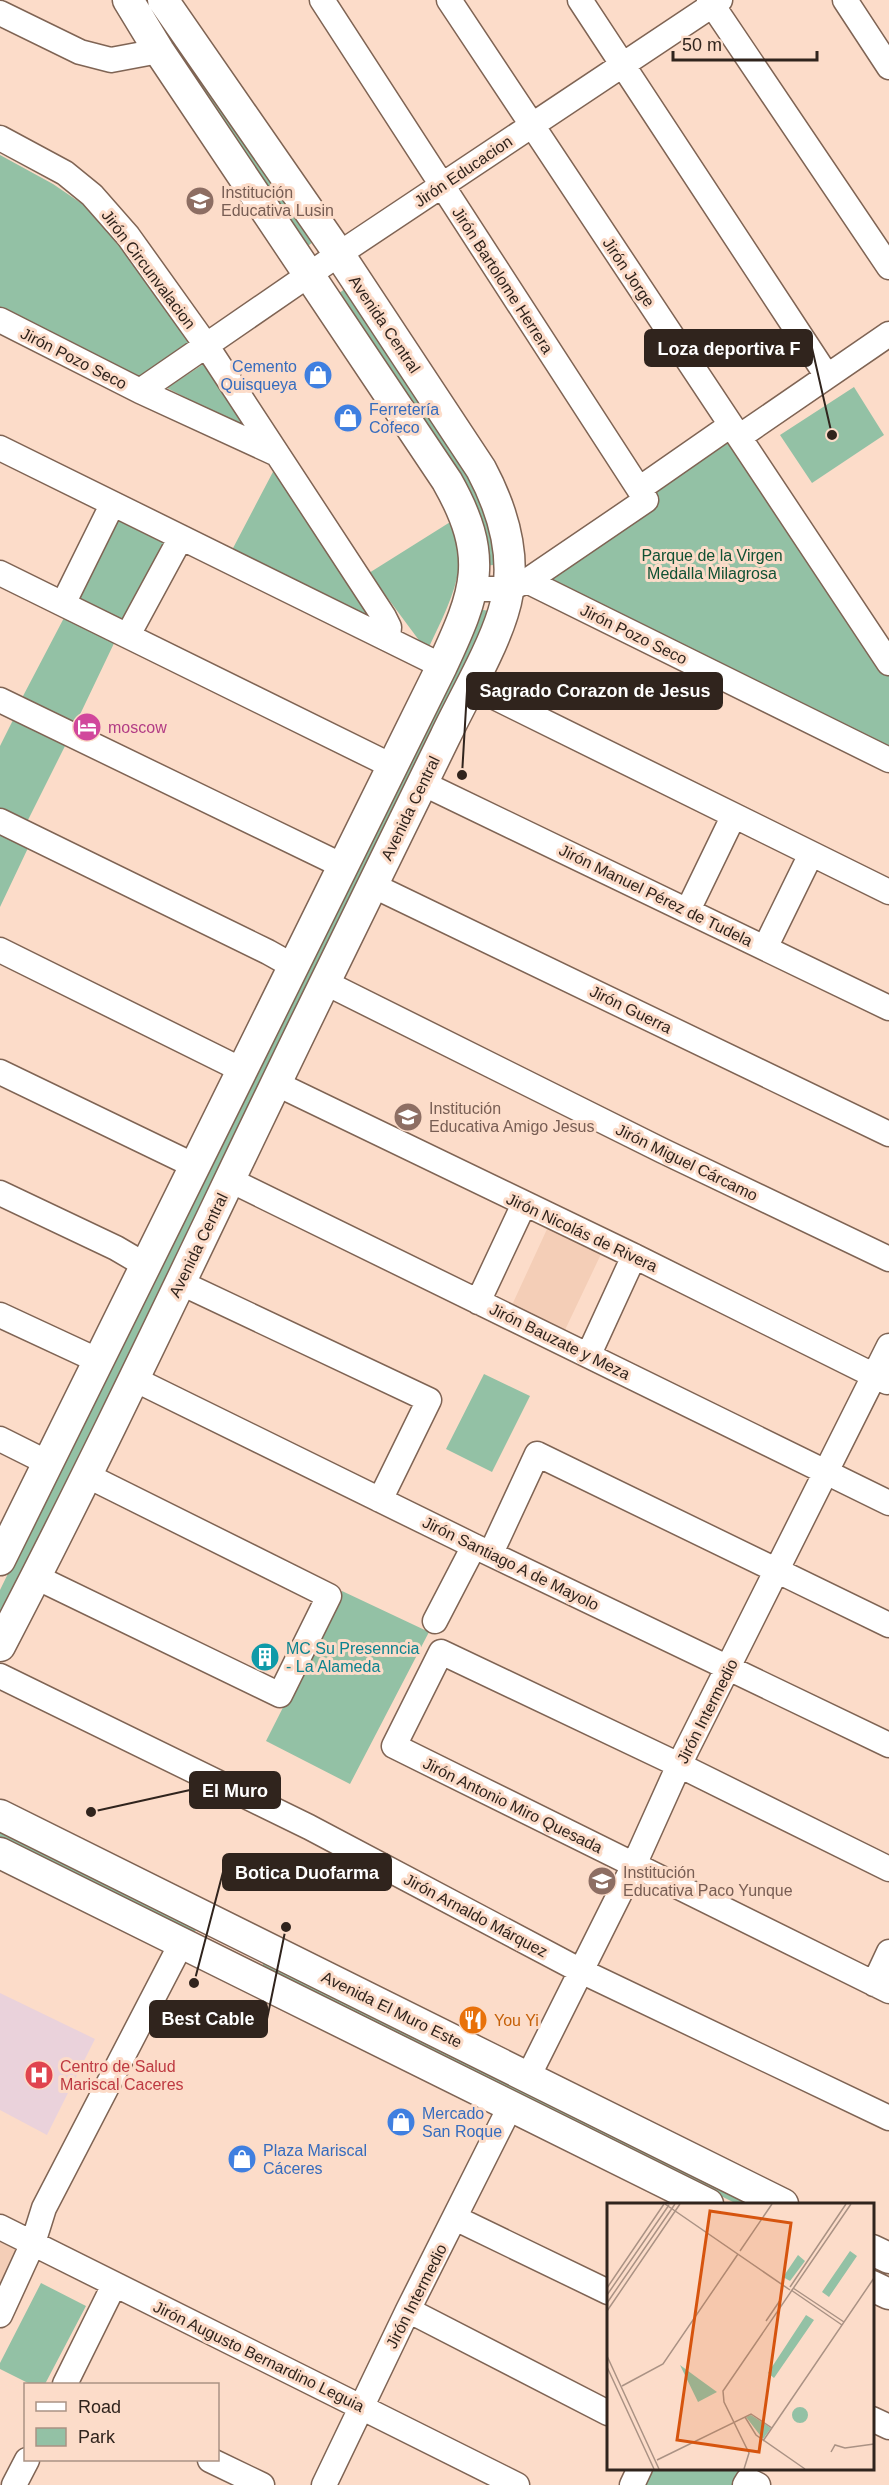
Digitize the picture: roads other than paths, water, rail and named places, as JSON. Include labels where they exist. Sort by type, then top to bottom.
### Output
[{"type":"main road","name":"Avenida Central","points":[[0,1559],[442,666],[466,613],[475,567],[472,543],[463,510],[440,471],[159,51],[128,0]]},
{"type":"main road","name":"Avenida Central","points":[[0,1646],[134,1379],[517,585],[496,498],[481,469],[339,254],[164,0]]},
{"type":"main road","name":"Avenida El Muro Este","points":[[0,1815],[779,2203]]},
{"type":"main road","name":"Avenida El Muro Este","points":[[0,1853],[704,2203]]},
{"type":"main road","points":[[223,1963],[239,1933]]},
{"type":"main road","points":[[874,2250],[889,2258]]},
{"type":"main road","points":[[874,2286],[889,2294]]},
{"type":"street","name":"Jirón Bartolome Herrera","points":[[322,0],[642,495]]},
{"type":"street","name":"Jirón Jorge","points":[[449,0],[889,663]]},
{"type":"street","points":[[580,0],[827,376]]},
{"type":"street","points":[[845,0],[889,66]]},
{"type":"street","points":[[714,2],[889,267]]},
{"type":"street","name":"Jirón Educacion","points":[[206,345],[714,2]]},
{"type":"street","points":[[0,13],[80,52],[111,60],[159,51]]},
{"type":"street","name":"Jirón Circunvalacion","points":[[0,138],[64,173],[92,195],[128,236],[206,345],[384,616],[389,627],[388,638]]},
{"type":"street","name":"Jirón Pozo Seco","points":[[0,321],[140,391],[206,345]]},
{"type":"street","points":[[517,585],[735,431],[827,376],[889,334]]},
{"type":"street","points":[[140,391],[277,454]]},
{"type":"street","points":[[0,448],[180,539],[442,666]]},
{"type":"street","points":[[63,604],[112,505]]},
{"type":"street","points":[[128,635],[180,539]]},
{"type":"street","points":[[0,573],[392,766]]},
{"type":"street","name":"Jirón Pozo Seco","points":[[472,590],[517,585],[889,760]]},
{"type":"street","points":[[470,685],[733,817],[889,892]]},
{"type":"street","points":[[0,700],[343,866]]},
{"type":"street","name":"Jirón Manuel Pérez de Tudela","points":[[422,783],[889,1008]]},
{"type":"street","points":[[688,910],[733,817]]},
{"type":"street","points":[[0,821],[293,966]]},
{"type":"street","points":[[765,948],[811,854]]},
{"type":"street","name":"Jirón Guerra","points":[[372,885],[889,1134]]},
{"type":"street","points":[[0,950],[242,1070]]},
{"type":"street","name":"Jirón Miguel Cárcamo","points":[[324,982],[663,1151],[889,1259]]},
{"type":"street","points":[[0,1072],[195,1166]]},
{"type":"street","name":"Jirón Nicolás de Rivera","points":[[275,1083],[634,1256],[882,1379]]},
{"type":"street","name":"Jirón Bauzate y Meza","points":[[230,1180],[889,1503]]},
{"type":"street","points":[[0,1194],[116,1248],[146,1265]]},
{"type":"street","points":[[478,1302],[524,1204]]},
{"type":"street","points":[[589,1354],[634,1256]]},
{"type":"street","points":[[179,1282],[429,1400],[380,1500]]},
{"type":"street","points":[[0,1315],[99,1361]]},
{"type":"street","name":"Jirón Intermedio","points":[[528,2077],[634,1865],[679,1765],[826,1472],[882,1379],[889,1346]]},
{"type":"street","name":"Jirón Santiago A de Mayolo","points":[[134,1379],[482,1550],[889,1745]]},
{"type":"street","points":[[0,1439],[48,1463]]},
{"type":"street","points":[[435,1621],[482,1550],[537,1454],[889,1625]]},
{"type":"street","points":[[36,1577],[280,1695],[329,1596],[86,1475]]},
{"type":"street","name":"Jirón Antonio Miro Quesada","points":[[679,1765],[441,1652],[394,1746],[881,1988]]},
{"type":"street","name":"Jirón Arnaldo Márquez","points":[[0,1676],[309,1827],[581,1971],[889,2118]]},
{"type":"street","points":[[679,1765],[889,1869]]},
{"type":"street","points":[[0,2315],[33,2243],[44,2208],[181,1944]]},
{"type":"street","points":[[881,1988],[889,1952]]},
{"type":"street","name":"Jirón Intermedio","points":[[324,2485],[408,2310],[510,2107]]},
{"type":"street","points":[[455,2218],[607,2291]]},
{"type":"street","name":"Jirón Augusto Bernardino Leguia","points":[[0,2227],[518,2485]]},
{"type":"street","points":[[66,2383],[114,2285]]},
{"type":"street","points":[[408,2310],[607,2412]]},
{"type":"street","points":[[874,2420],[889,2427]]},
{"type":"street","points":[[14,2485],[26,2461]]},
{"type":"street","points":[[212,2461],[262,2485]]},
{"type":"street","points":[[632,2485],[640,2470]]},
{"type":"place","name":"Institución Educativa Lusin","points":[[200,201]]},
{"type":"place","name":"Cemento Quisqueya","points":[[318,375]]},
{"type":"place","name":"Ferretería Cofeco","points":[[348,418]]},
{"type":"place","name":"Loza deportiva F","points":[[832,435]]},
{"type":"place","name":"moscow","points":[[87,727]]},
{"type":"place","name":"Sagrado Corazon de Jesus","points":[[462,775]]},
{"type":"place","name":"Institución Educativa Amigo Jesus","points":[[408,1117]]},
{"type":"place","name":"MC Su Presenncia - La Alameda","points":[[265,1657]]},
{"type":"place","name":"El Muro","points":[[91,1812]]},
{"type":"place","name":"Institución Educativa Paco Yunque","points":[[602,1881]]},
{"type":"place","name":"Best Cable","points":[[286,1927]]},
{"type":"place","name":"Botica Duofarma","points":[[194,1983]]},
{"type":"place","name":"You Yi","points":[[473,2020]]},
{"type":"place","name":"Centro de Salud Mariscal Caceres","points":[[39,2075]]},
{"type":"place","name":"Mercado San Roque","points":[[401,2122]]},
{"type":"place","name":"Plaza Mariscal Cáceres","points":[[242,2159]]},
{"type":"park label","name":"Parque de la Virgen Medalla Milagrosa","points":[[712,564]]}]
